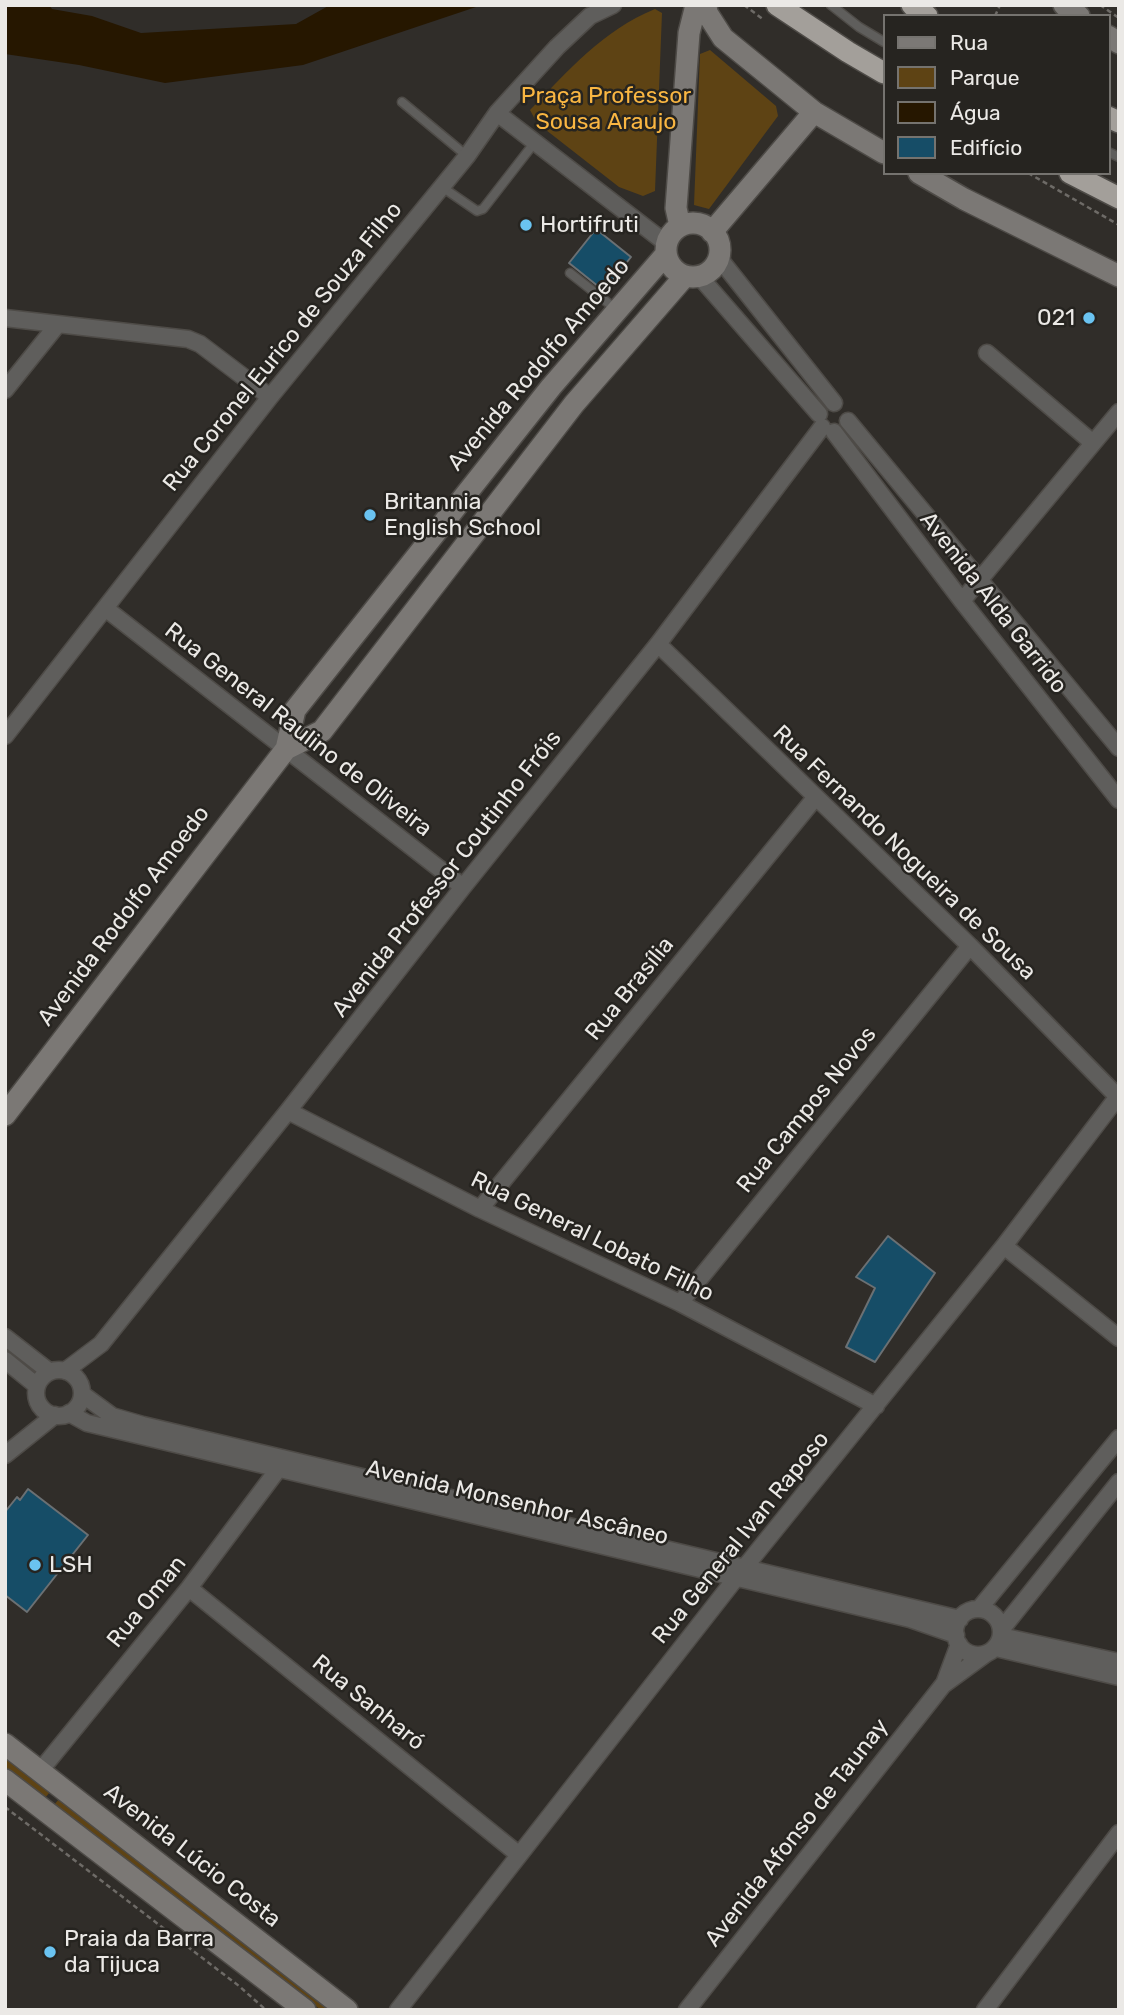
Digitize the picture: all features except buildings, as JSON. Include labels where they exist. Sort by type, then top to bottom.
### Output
[{"type":"highway","points":[[777,5],[883,72]]},
{"type":"highway","points":[[1074,175],[1115,197]]},
{"type":"street","name":"Rua Coronel Eurico de Souza Filho","points":[[5,736],[270,397],[467,156],[497,113],[556,47],[590,16],[613,5]]},
{"type":"street","points":[[680,226],[676,208],[689,33],[696,5]]},
{"type":"street","points":[[706,5],[707,13],[723,38],[814,112],[883,152]]},
{"type":"street","points":[[712,232],[814,112]]},
{"type":"street","points":[[497,113],[666,249]]},
{"type":"street","points":[[922,175],[964,200],[1119,276]]},
{"type":"street","points":[[697,223],[712,232],[718,240],[719,258],[715,267],[693,276],[676,272],[669,264],[666,249],[673,232],[680,226],[697,223]]},
{"type":"street","name":"Avenida Rodolfo Amoedo","points":[[5,1115],[286,749],[295,710],[551,387],[666,249]]},
{"type":"street","points":[[719,258],[834,402],[827,404],[825,424],[845,427],[848,421]]},
{"type":"street","name":"Avenida Rodolfo Amoedo","points":[[286,749],[322,731],[574,404],[693,276]]},
{"type":"street","name":"Avenida Alda Garrido","points":[[693,276],[825,424],[1119,800]]},
{"type":"street","points":[[5,318],[188,338],[200,344],[270,397]]},
{"type":"street","points":[[5,390],[58,324]]},
{"type":"street","points":[[987,353],[1093,443]]},
{"type":"street","points":[[551,387],[574,404]]},
{"type":"street","name":"Avenida Alda Garrido","points":[[834,402],[845,408],[848,421],[1119,748]]},
{"type":"street","points":[[962,601],[1119,412]]},
{"type":"street","name":"Avenida Professor Coutinho Fróis","points":[[81,1391],[101,1344],[658,645],[825,424]]},
{"type":"street","name":"Rua General Raulino de Oliveira","points":[[105,608],[463,887]]},
{"type":"street","name":"Rua Fernando Nogueira de Sousa","points":[[658,645],[970,946],[1118,1096]]},
{"type":"street","name":"Rua Brasília","points":[[480,1209],[815,798]]},
{"type":"street","name":"Rua Campos Novos","points":[[680,1303],[970,946]]},
{"type":"street","name":"Rua General Ivan Raposo","points":[[398,2010],[741,1572],[1004,1246],[1118,1096]]},
{"type":"street","name":"Rua General Lobato Filho","points":[[288,1111],[480,1209],[680,1303],[876,1406]]},
{"type":"street","points":[[1004,1246],[1119,1338]]},
{"type":"street","points":[[5,1337],[58,1372],[76,1378],[81,1391],[78,1405],[5,1455]]},
{"type":"street","name":"Avenida Professor Coutinho Fróis","points":[[58,1372],[101,1344]]},
{"type":"street","points":[[5,1360],[37,1386]]},
{"type":"street","points":[[58,1372],[44,1375],[37,1386],[37,1401],[47,1413],[62,1414]]},
{"type":"street","name":"Avenida Monsenhor Ascâneo","points":[[81,1391],[112,1416],[281,1464]]},
{"type":"street","name":"Avenida Monsenhor Ascâneo","points":[[62,1414],[87,1423],[281,1464],[741,1572],[960,1619]]},
{"type":"street","points":[[1119,1438],[979,1609],[965,1613],[960,1619],[957,1640],[971,1654],[996,1642],[1119,1662]]},
{"type":"street","name":"Rua Oman","points":[[40,1771],[189,1588],[281,1464]]},
{"type":"street","name":"Avenida Afonso de Taunay","points":[[687,2010],[943,1685],[996,1642],[1119,1482]]},
{"type":"street","name":"Avenida Monsenhor Ascâneo","points":[[741,1572],[910,1619],[957,1640]]},
{"type":"street","name":"Rua Sanharó","points":[[189,1588],[518,1854]]},
{"type":"street","points":[[979,1609],[995,1616],[996,1642]]},
{"type":"street","name":"Avenida Afonso de Taunay","points":[[943,1685],[957,1640]]},
{"type":"street","points":[[996,1642],[1119,1677]]},
{"type":"street","name":"Avenida Lúcio Costa","points":[[5,1744],[347,2010]]},
{"type":"street","points":[[5,1780],[305,2010]]},
{"type":"street","points":[[985,2010],[1119,1833]]},
{"type":"lane","points":[[831,5],[859,27],[883,40]]},
{"type":"lane","points":[[402,102],[467,156]]},
{"type":"lane","points":[[442,187],[477,211],[482,209],[535,142]]},
{"type":"lane","points":[[570,273],[617,311]]},
{"type":"path","points":[[1100,5],[1119,18]]},
{"type":"path","points":[[1032,175],[1119,225]]},
{"type":"path","points":[[5,1807],[239,1986],[266,2010]]},
{"type":"green space","name":"Praça Professor Sousa Araujo","points":[[655,9],[662,13],[655,191],[643,196],[619,187],[537,123],[530,110],[603,40],[619,28]]},
{"type":"green space","points":[[710,50],[776,106],[778,116],[709,209],[694,205],[700,54]]},
{"type":"green space","points":[[5,1758],[50,1792],[45,1798],[5,1767]]},
{"type":"green space","points":[[59,1799],[332,2010],[321,2010],[54,1805]]},
{"type":"water","points":[[5,5],[49,5],[52,9],[92,16],[141,33],[296,24],[330,5],[482,5],[303,65],[165,83],[79,65],[5,54]]},
{"type":"place","name":"Hortifruti","points":[[526,225]]},
{"type":"place","name":"021","points":[[1089,318]]},
{"type":"place","name":"Britannia English School","points":[[370,515]]},
{"type":"place","name":"LSH","points":[[35,1565]]},
{"type":"place","name":"Praia da Barra da Tijuca","points":[[50,1952]]}]
